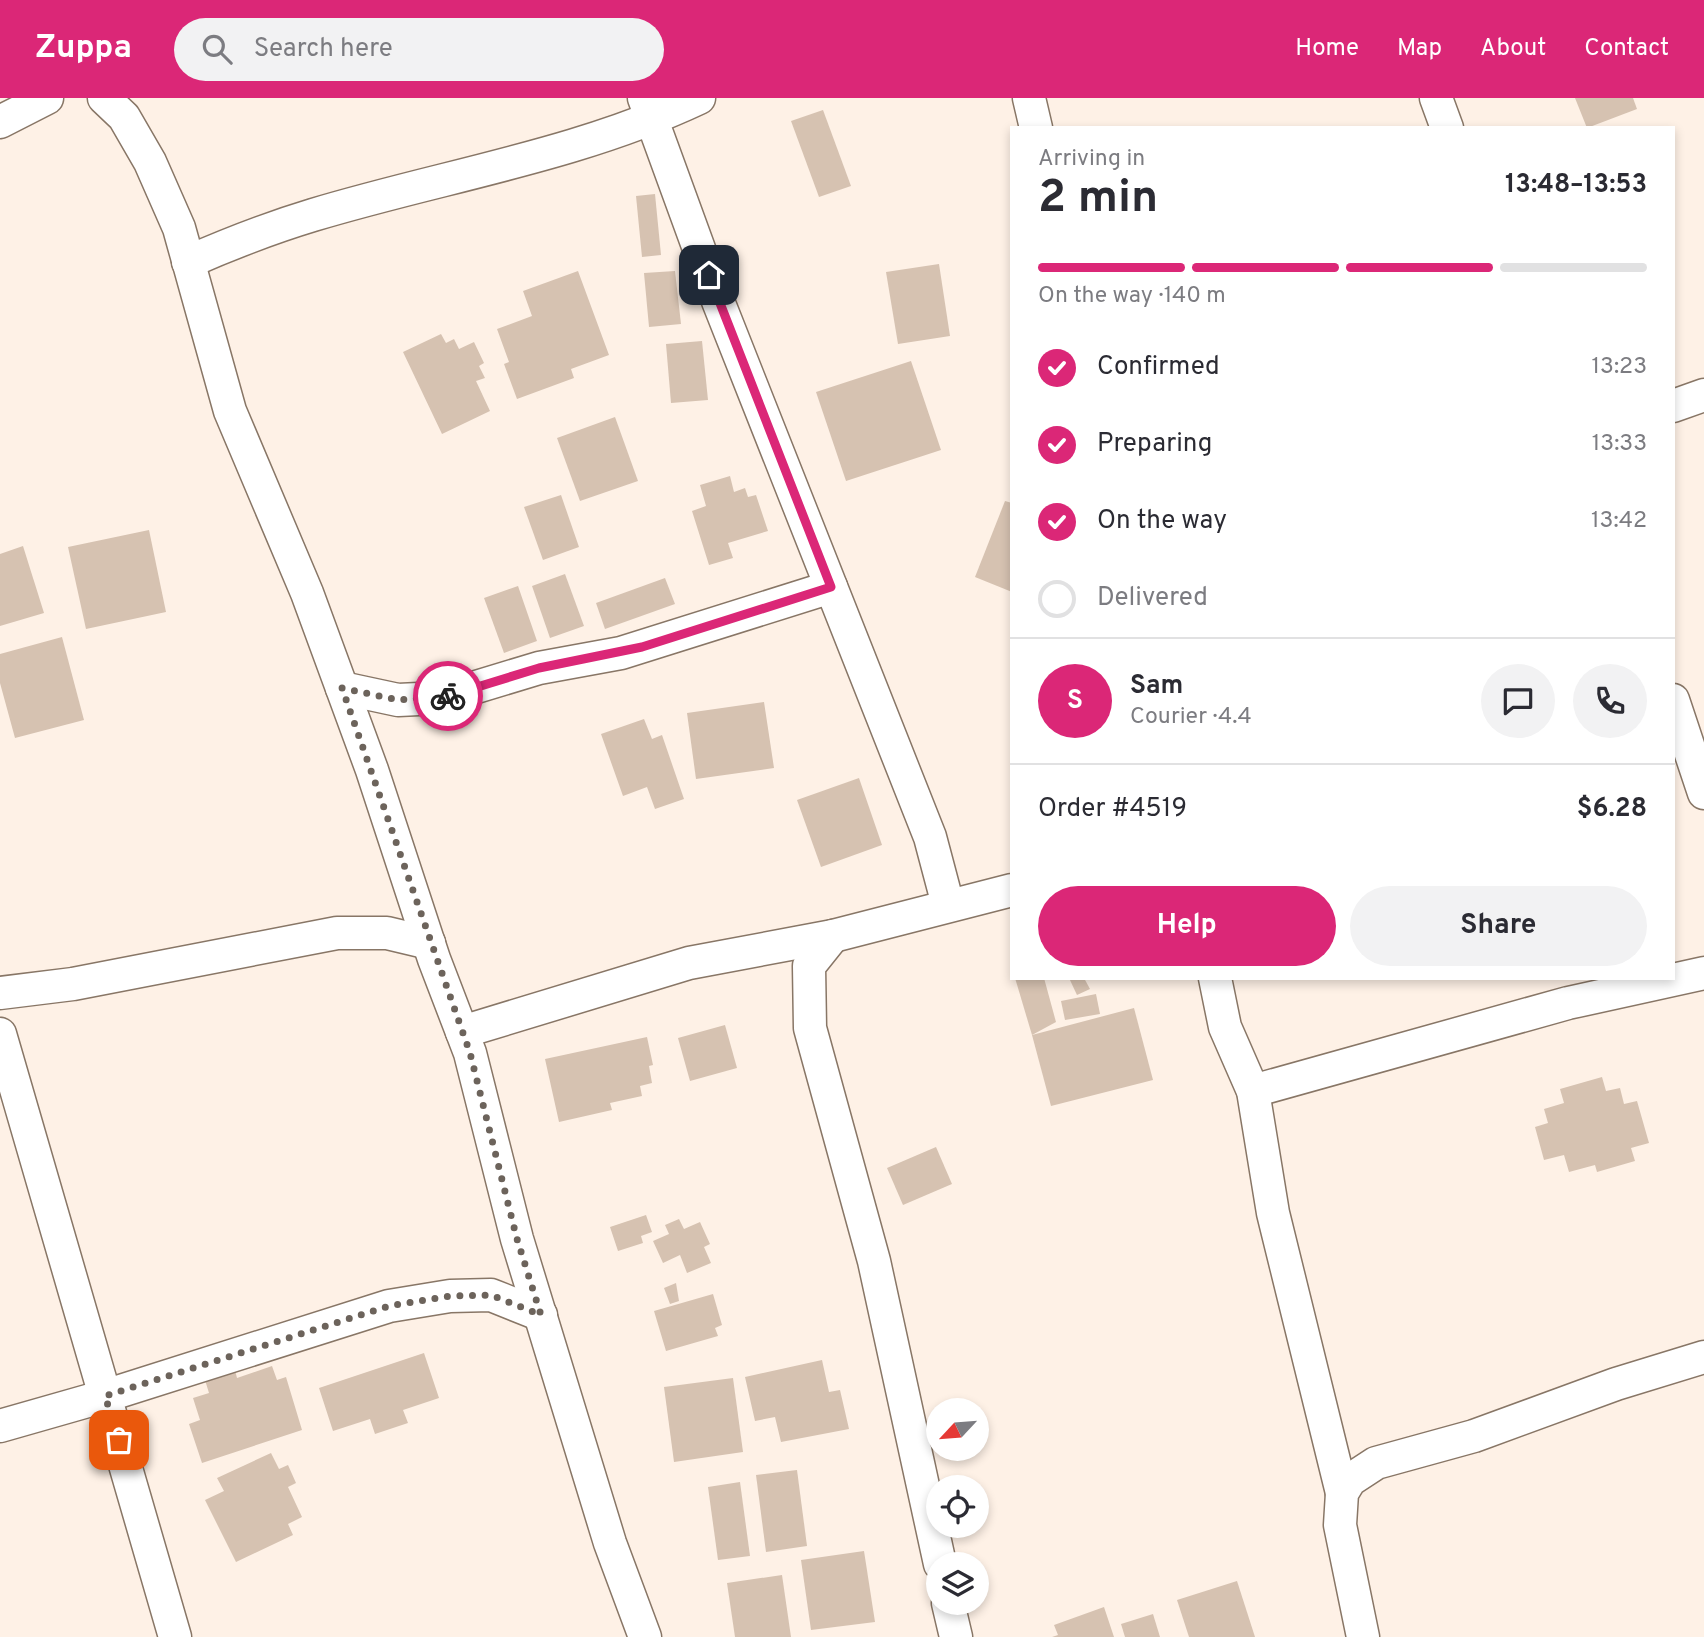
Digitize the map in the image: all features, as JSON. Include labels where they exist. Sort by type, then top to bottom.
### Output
[{"type":"street","points":[[0,122],[47,98]]},
{"type":"street","points":[[104,98],[124,117],[150,162],[179,228],[230,411],[307,593],[342,688],[462,1032],[517,1239],[610,1543],[645,1637]]},
{"type":"street","points":[[188,261],[244,238],[314,215],[475,174],[648,109],[699,98]]},
{"type":"street","points":[[1029,98],[1036,126]]},
{"type":"street","points":[[1436,98],[1446,126]]},
{"type":"street","points":[[648,109],[930,837],[948,905]]},
{"type":"street","points":[[1675,405],[1704,395]]},
{"type":"street","points":[[342,688],[398,700],[440,698],[539,668],[633,649],[831,587]]},
{"type":"street","points":[[1675,706],[1704,793]]},
{"type":"street","points":[[462,1032],[689,963],[833,936],[1010,890]]},
{"type":"street","points":[[0,993],[74,984],[337,933],[387,933],[429,943]]},
{"type":"street","points":[[833,936],[809,966],[810,1028],[874,1261],[937,1552]]},
{"type":"street","points":[[1253,1091],[1568,1003],[1704,974]]},
{"type":"street","points":[[1214,980],[1225,1027],[1253,1091],[1273,1213],[1342,1493],[1340,1525],[1363,1637]]},
{"type":"street","points":[[0,1034],[175,1637]]},
{"type":"street","points":[[0,1426],[105,1396],[389,1306],[450,1296],[491,1295],[541,1315]]},
{"type":"street","points":[[1342,1493],[1350,1480],[1376,1463],[1475,1436],[1616,1384],[1704,1357]]},
{"type":"street","points":[[951,1615],[956,1637]]},
{"type":"building","points":[[1575,98],[1633,98],[1637,109],[1586,126]]},
{"type":"building","points":[[823,110],[851,186],[819,197],[791,121]]},
{"type":"building","points":[[655,194],[661,255],[642,257],[636,196]]},
{"type":"building","points":[[939,264],[950,336],[898,344],[886,272]]},
{"type":"building","points":[[578,271],[609,355],[571,369],[574,378],[517,399],[504,364],[509,362],[497,329],[532,316],[523,291]]},
{"type":"building","points":[[675,271],[681,324],[649,327],[644,273]]},
{"type":"building","points":[[441,334],[446,343],[454,339],[459,349],[474,342],[484,363],[479,366],[485,378],[476,381],[490,411],[442,434],[403,352]]},
{"type":"building","points":[[702,341],[708,400],[671,403],[666,344]]},
{"type":"building","points":[[911,361],[941,450],[846,481],[816,392]]},
{"type":"building","points":[[615,417],[638,481],[580,501],[557,438]]},
{"type":"building","points":[[730,476],[734,492],[745,488],[748,497],[756,495],[768,531],[728,543],[733,558],[709,565],[692,511],[706,506],[700,485]]},
{"type":"building","points":[[561,495],[579,547],[543,560],[524,507]]},
{"type":"building","points":[[1005,501],[1010,502],[1010,591],[975,577]]},
{"type":"building","points":[[149,530],[166,612],[86,629],[68,547]]},
{"type":"building","points":[[23,546],[44,613],[0,626],[0,554]]},
{"type":"building","points":[[565,574],[584,626],[550,638],[532,586]]},
{"type":"building","points":[[665,578],[675,604],[605,629],[596,603]]},
{"type":"building","points":[[518,586],[537,641],[504,653],[484,598]]},
{"type":"building","points":[[62,637],[84,720],[15,738],[0,683],[0,654]]},
{"type":"building","points":[[764,702],[774,768],[696,779],[687,713]]},
{"type":"building","points":[[644,719],[652,739],[662,735],[684,799],[655,809],[647,787],[623,796],[601,734]]},
{"type":"building","points":[[859,778],[882,845],[821,867],[797,800]]},
{"type":"building","points":[[1016,980],[1045,980],[1056,1022],[1032,1035]]},
{"type":"building","points":[[1070,980],[1085,980],[1090,989],[1077,995]]},
{"type":"building","points":[[1096,994],[1100,1014],[1065,1020],[1061,1001]]},
{"type":"building","points":[[1134,1008],[1153,1080],[1051,1106],[1032,1035]]},
{"type":"building","points":[[725,1025],[737,1068],[690,1081],[678,1038]]},
{"type":"building","points":[[647,1037],[653,1065],[649,1066],[652,1083],[640,1086],[642,1096],[610,1103],[612,1110],[559,1122],[545,1059]]},
{"type":"building","points":[[1602,1077],[1606,1091],[1620,1088],[1624,1104],[1637,1101],[1649,1143],[1631,1148],[1635,1161],[1597,1172],[1595,1165],[1569,1172],[1564,1155],[1544,1160],[1535,1127],[1548,1123],[1544,1109],[1564,1103],[1560,1089]]},
{"type":"building","points":[[936,1147],[952,1184],[903,1205],[887,1168]]},
{"type":"building","points":[[646,1215],[652,1232],[641,1236],[643,1243],[618,1251],[610,1227]]},
{"type":"building","points":[[679,1219],[684,1229],[700,1222],[710,1244],[704,1247],[711,1263],[687,1273],[680,1255],[663,1263],[653,1241],[669,1234],[665,1225]]},
{"type":"building","points":[[676,1283],[679,1301],[670,1304],[664,1288]]},
{"type":"building","points":[[713,1294],[722,1325],[715,1328],[718,1336],[666,1351],[654,1311]]},
{"type":"building","points":[[424,1353],[439,1398],[403,1410],[408,1423],[375,1434],[370,1419],[333,1431],[319,1388]]},
{"type":"building","points":[[822,1360],[829,1392],[840,1390],[849,1429],[781,1442],[775,1417],[755,1421],[745,1377]]},
{"type":"building","points":[[272,1366],[277,1380],[286,1377],[302,1430],[202,1463],[189,1424],[200,1420],[193,1398],[209,1393],[205,1380],[235,1370],[237,1378]]},
{"type":"building","points":[[733,1378],[743,1452],[674,1462],[664,1387]]},
{"type":"building","points":[[271,1453],[279,1469],[288,1465],[296,1483],[288,1487],[302,1517],[288,1524],[293,1535],[236,1562],[205,1500],[224,1491],[217,1478]]},
{"type":"building","points":[[797,1470],[807,1546],[766,1552],[756,1475]]},
{"type":"building","points":[[740,1482],[750,1556],[718,1560],[708,1487]]},
{"type":"building","points":[[864,1551],[875,1622],[811,1630],[801,1560]]},
{"type":"building","points":[[782,1575],[791,1637],[735,1637],[727,1583]]},
{"type":"building","points":[[1237,1581],[1255,1637],[1189,1637],[1177,1600]]},
{"type":"building","points":[[1104,1607],[1114,1637],[1052,1637],[1058,1635],[1054,1625]]},
{"type":"building","points":[[1153,1614],[1160,1637],[1125,1637],[1121,1624]]},
{"type":"way so far","points":[[119,1440],[105,1396],[389,1306],[450,1296],[491,1295],[541,1315],[517,1239],[470,1053],[434,960],[372,770],[342,688],[398,700],[448,696]]},
{"type":"route","points":[[448,696],[539,668],[621,653],[705,629],[831,587],[709,275]]}]
